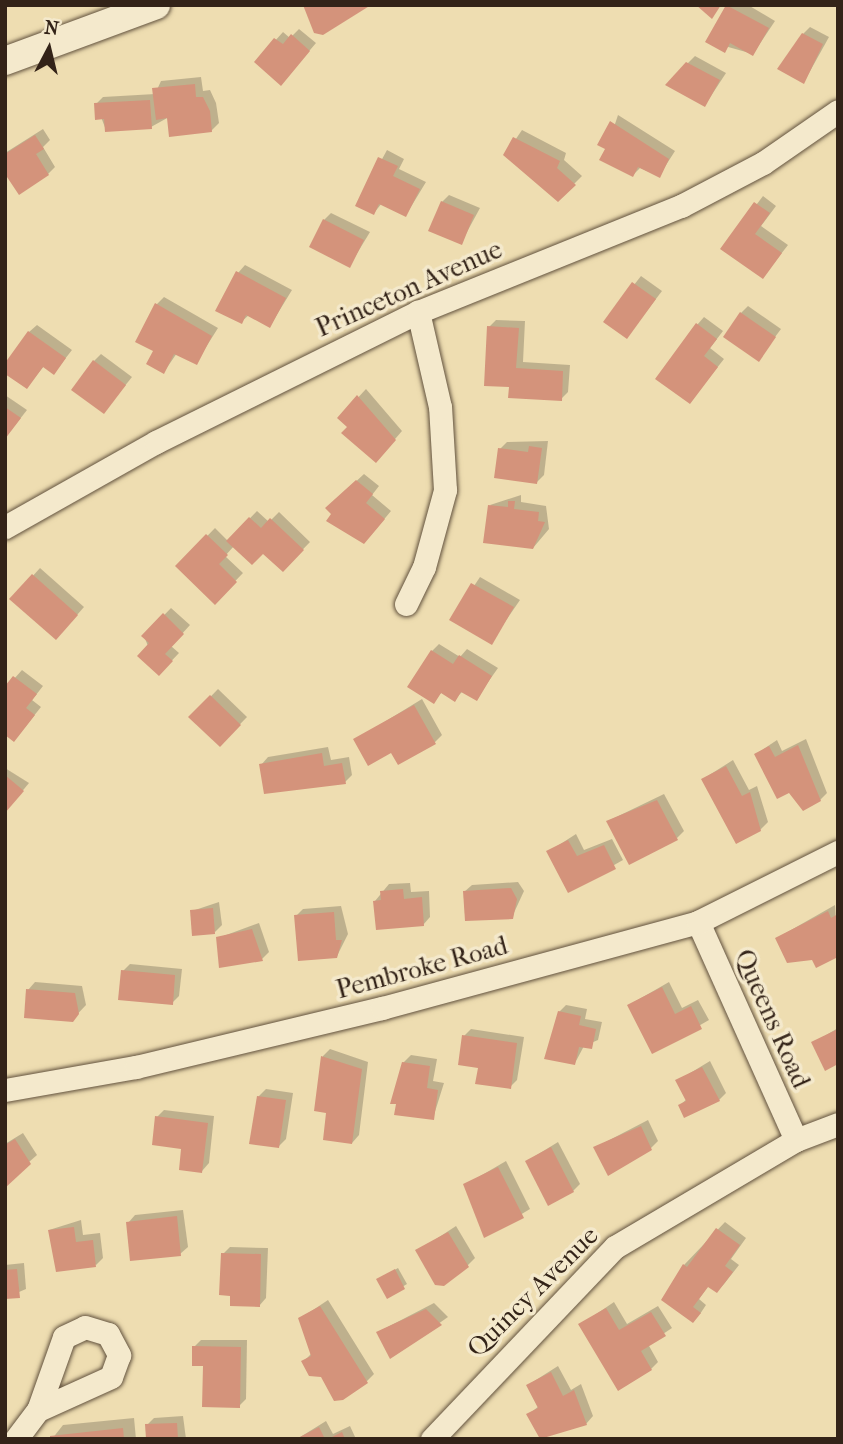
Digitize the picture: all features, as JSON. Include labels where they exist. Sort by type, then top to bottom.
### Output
[{"type":"street","points":[[5,61],[156,5]]},
{"type":"street","name":"Princeton Avenue","points":[[5,527],[156,442],[418,312],[681,206],[763,163],[838,110]]},
{"type":"street","points":[[406,604],[424,567],[445,490],[440,407],[418,312]]},
{"type":"street","name":"Pembroke Road","points":[[5,1090],[136,1067],[356,1015],[698,922],[838,852]]},
{"type":"street","name":"Queens Road","points":[[698,922],[796,1140]]},
{"type":"street","name":"Quincy Avenue","points":[[432,1439],[615,1247],[796,1140],[838,1124]]},
{"type":"street","points":[[16,1439],[38,1410]]},
{"type":"building","points":[[303,5],[371,5],[323,35],[314,33]]},
{"type":"building","points":[[696,5],[721,5],[712,19]]},
{"type":"building","points":[[726,5],[769,28],[753,56],[730,43],[725,53],[705,42]]},
{"type":"building","points":[[802,33],[823,44],[804,84],[777,69]]},
{"type":"building","points":[[291,34],[310,51],[281,86],[254,62],[274,38],[283,44]]},
{"type":"building","points":[[686,62],[720,80],[705,107],[665,85]]},
{"type":"building","points":[[195,84],[196,97],[203,97],[210,111],[212,132],[169,137],[167,118],[156,120],[152,88]]},
{"type":"building","points":[[150,100],[152,129],[105,132],[104,119],[95,120],[94,103]]},
{"type":"building","points":[[610,121],[669,159],[660,178],[638,167],[633,177],[599,160],[605,149],[597,145]]},
{"type":"building","points":[[35,135],[44,149],[36,154],[49,175],[19,195],[5,174],[5,154]]},
{"type":"building","points":[[513,137],[560,161],[557,168],[576,185],[558,202],[503,155]]},
{"type":"building","points":[[378,157],[398,166],[393,176],[420,189],[406,217],[379,204],[374,215],[355,206]]},
{"type":"building","points":[[441,201],[474,215],[462,245],[428,231]]},
{"type":"building","points":[[754,202],[770,213],[755,234],[782,253],[763,279],[720,249]]},
{"type":"building","points":[[323,219],[364,240],[350,268],[309,247]]},
{"type":"building","points":[[236,271],[286,298],[270,328],[246,315],[242,324],[215,311]]},
{"type":"building","points":[[632,282],[656,299],[627,339],[603,322]]},
{"type":"building","points":[[155,303],[212,336],[197,365],[174,354],[164,374],[146,364],[153,351],[135,342]]},
{"type":"building","points":[[740,312],[776,337],[759,362],[723,337]]},
{"type":"building","points":[[696,323],[717,339],[704,356],[718,367],[690,404],[655,379]]},
{"type":"building","points":[[487,326],[519,328],[516,368],[563,371],[562,401],[508,398],[509,387],[484,386]]},
{"type":"building","points":[[28,331],[66,358],[54,375],[43,367],[27,389],[5,374],[5,363]]},
{"type":"building","points":[[93,360],[126,385],[104,414],[71,390]]},
{"type":"building","points":[[357,395],[396,440],[376,463],[341,433],[347,427],[337,418]]},
{"type":"building","points":[[5,407],[21,418],[5,439]]},
{"type":"building","points":[[529,446],[542,448],[537,484],[494,478],[498,448],[528,452]]},
{"type":"building","points":[[356,480],[373,494],[366,503],[385,519],[364,544],[326,521],[331,514],[325,508]]},
{"type":"building","points":[[508,501],[515,501],[514,509],[539,512],[538,521],[545,522],[533,549],[483,543],[488,505],[508,507]]},
{"type":"building","points":[[249,517],[261,528],[270,518],[304,550],[283,572],[263,554],[252,565],[226,541]]},
{"type":"building","points":[[206,534],[228,555],[219,564],[237,582],[215,605],[175,566]]},
{"type":"building","points":[[32,574],[78,615],[56,640],[9,599]]},
{"type":"building","points":[[471,583],[514,607],[492,645],[449,620]]},
{"type":"building","points":[[163,613],[184,634],[165,654],[173,661],[159,676],[137,656],[149,643],[141,636]]},
{"type":"building","points":[[431,650],[453,664],[459,655],[492,676],[477,701],[461,692],[455,702],[441,693],[434,704],[407,687]]},
{"type":"building","points":[[13,676],[37,694],[26,708],[35,715],[14,742],[5,735],[5,686]]},
{"type":"building","points":[[210,695],[241,725],[220,747],[188,717]]},
{"type":"building","points":[[414,705],[436,744],[398,765],[391,753],[368,766],[353,739]]},
{"type":"building","points":[[798,745],[821,801],[803,811],[789,793],[777,799],[754,754],[769,746],[775,757]]},
{"type":"building","points":[[322,753],[324,766],[342,763],[346,784],[264,794],[259,764]]},
{"type":"building","points":[[726,766],[742,796],[750,792],[761,831],[736,844],[701,779]]},
{"type":"building","points":[[5,775],[24,791],[5,813]]},
{"type":"building","points":[[657,800],[678,840],[629,865],[606,821]]},
{"type":"building","points":[[568,840],[577,856],[604,845],[616,869],[568,893],[546,851]]},
{"type":"building","points":[[511,888],[517,899],[513,919],[465,921],[463,891]]},
{"type":"building","points":[[403,889],[404,899],[422,897],[424,926],[376,930],[373,901],[381,900],[380,891]]},
{"type":"building","points":[[213,908],[215,934],[192,936],[190,910]]},
{"type":"building","points":[[828,911],[831,918],[838,914],[838,957],[816,968],[812,960],[787,963],[775,938]]},
{"type":"building","points":[[334,912],[336,940],[342,940],[337,958],[298,961],[294,915]]},
{"type":"building","points":[[252,929],[263,961],[219,968],[216,937]]},
{"type":"building","points":[[121,970],[175,975],[173,1005],[118,1000]]},
{"type":"building","points":[[662,987],[675,1014],[691,1006],[702,1029],[652,1054],[627,1005]]},
{"type":"building","points":[[26,989],[75,993],[79,1014],[73,1022],[24,1018]]},
{"type":"building","points":[[558,1011],[581,1016],[579,1025],[596,1029],[592,1049],[579,1047],[575,1065],[544,1059]]},
{"type":"building","points":[[838,1029],[838,1064],[825,1071],[811,1042]]},
{"type":"building","points":[[462,1035],[517,1043],[511,1089],[475,1084],[478,1068],[458,1065]]},
{"type":"building","points":[[321,1056],[362,1069],[352,1144],[323,1140],[326,1113],[314,1111]]},
{"type":"building","points":[[402,1062],[430,1066],[427,1088],[438,1090],[434,1120],[394,1115],[396,1104],[390,1104]]},
{"type":"building","points":[[702,1067],[720,1101],[684,1118],[678,1105],[686,1101],[675,1080]]},
{"type":"building","points":[[257,1096],[286,1100],[279,1148],[249,1144]]},
{"type":"building","points":[[155,1116],[208,1123],[202,1173],[179,1170],[181,1149],[152,1145]]},
{"type":"building","points":[[641,1126],[652,1150],[608,1176],[593,1147]]},
{"type":"building","points":[[15,1139],[31,1164],[5,1188],[5,1145]]},
{"type":"building","points":[[551,1147],[574,1192],[548,1206],[525,1161]]},
{"type":"building","points":[[498,1167],[524,1218],[484,1238],[463,1184]]},
{"type":"building","points":[[177,1216],[181,1256],[130,1261],[126,1222]]},
{"type":"building","points":[[74,1227],[76,1242],[93,1240],[96,1267],[56,1272],[48,1230]]},
{"type":"building","points":[[716,1228],[740,1245],[725,1266],[733,1272],[717,1293],[708,1287],[693,1307],[701,1313],[693,1323],[661,1300],[683,1264],[687,1267]]},
{"type":"building","points":[[448,1232],[469,1267],[444,1286],[435,1285],[415,1250]]},
{"type":"building","points":[[221,1253],[261,1254],[260,1307],[230,1306],[230,1296],[219,1295]]},
{"type":"building","points":[[17,1269],[20,1298],[5,1299],[5,1270]]},
{"type":"building","points":[[395,1269],[405,1289],[387,1299],[376,1279]]},
{"type":"building","points":[[320,1306],[368,1383],[343,1400],[334,1401],[321,1377],[309,1376],[301,1361],[311,1356],[298,1318]]},
{"type":"building","points":[[606,1308],[619,1330],[651,1312],[666,1336],[641,1351],[652,1370],[618,1391],[578,1324]]},
{"type":"building","points":[[426,1309],[442,1325],[390,1359],[376,1332]]},
{"type":"building","points":[[192,1346],[241,1347],[240,1408],[202,1407],[203,1366],[192,1366]]},
{"type":"building","points":[[551,1372],[563,1396],[574,1390],[587,1425],[540,1439],[526,1414],[538,1408],[526,1385]]},
{"type":"building","points":[[177,1423],[178,1439],[146,1439],[145,1424]]},
{"type":"building","points":[[319,1427],[325,1439],[296,1439]]},
{"type":"building","points":[[123,1428],[124,1439],[50,1439],[50,1436]]},
{"type":"building","points":[[342,1432],[345,1439],[328,1439]]}]
